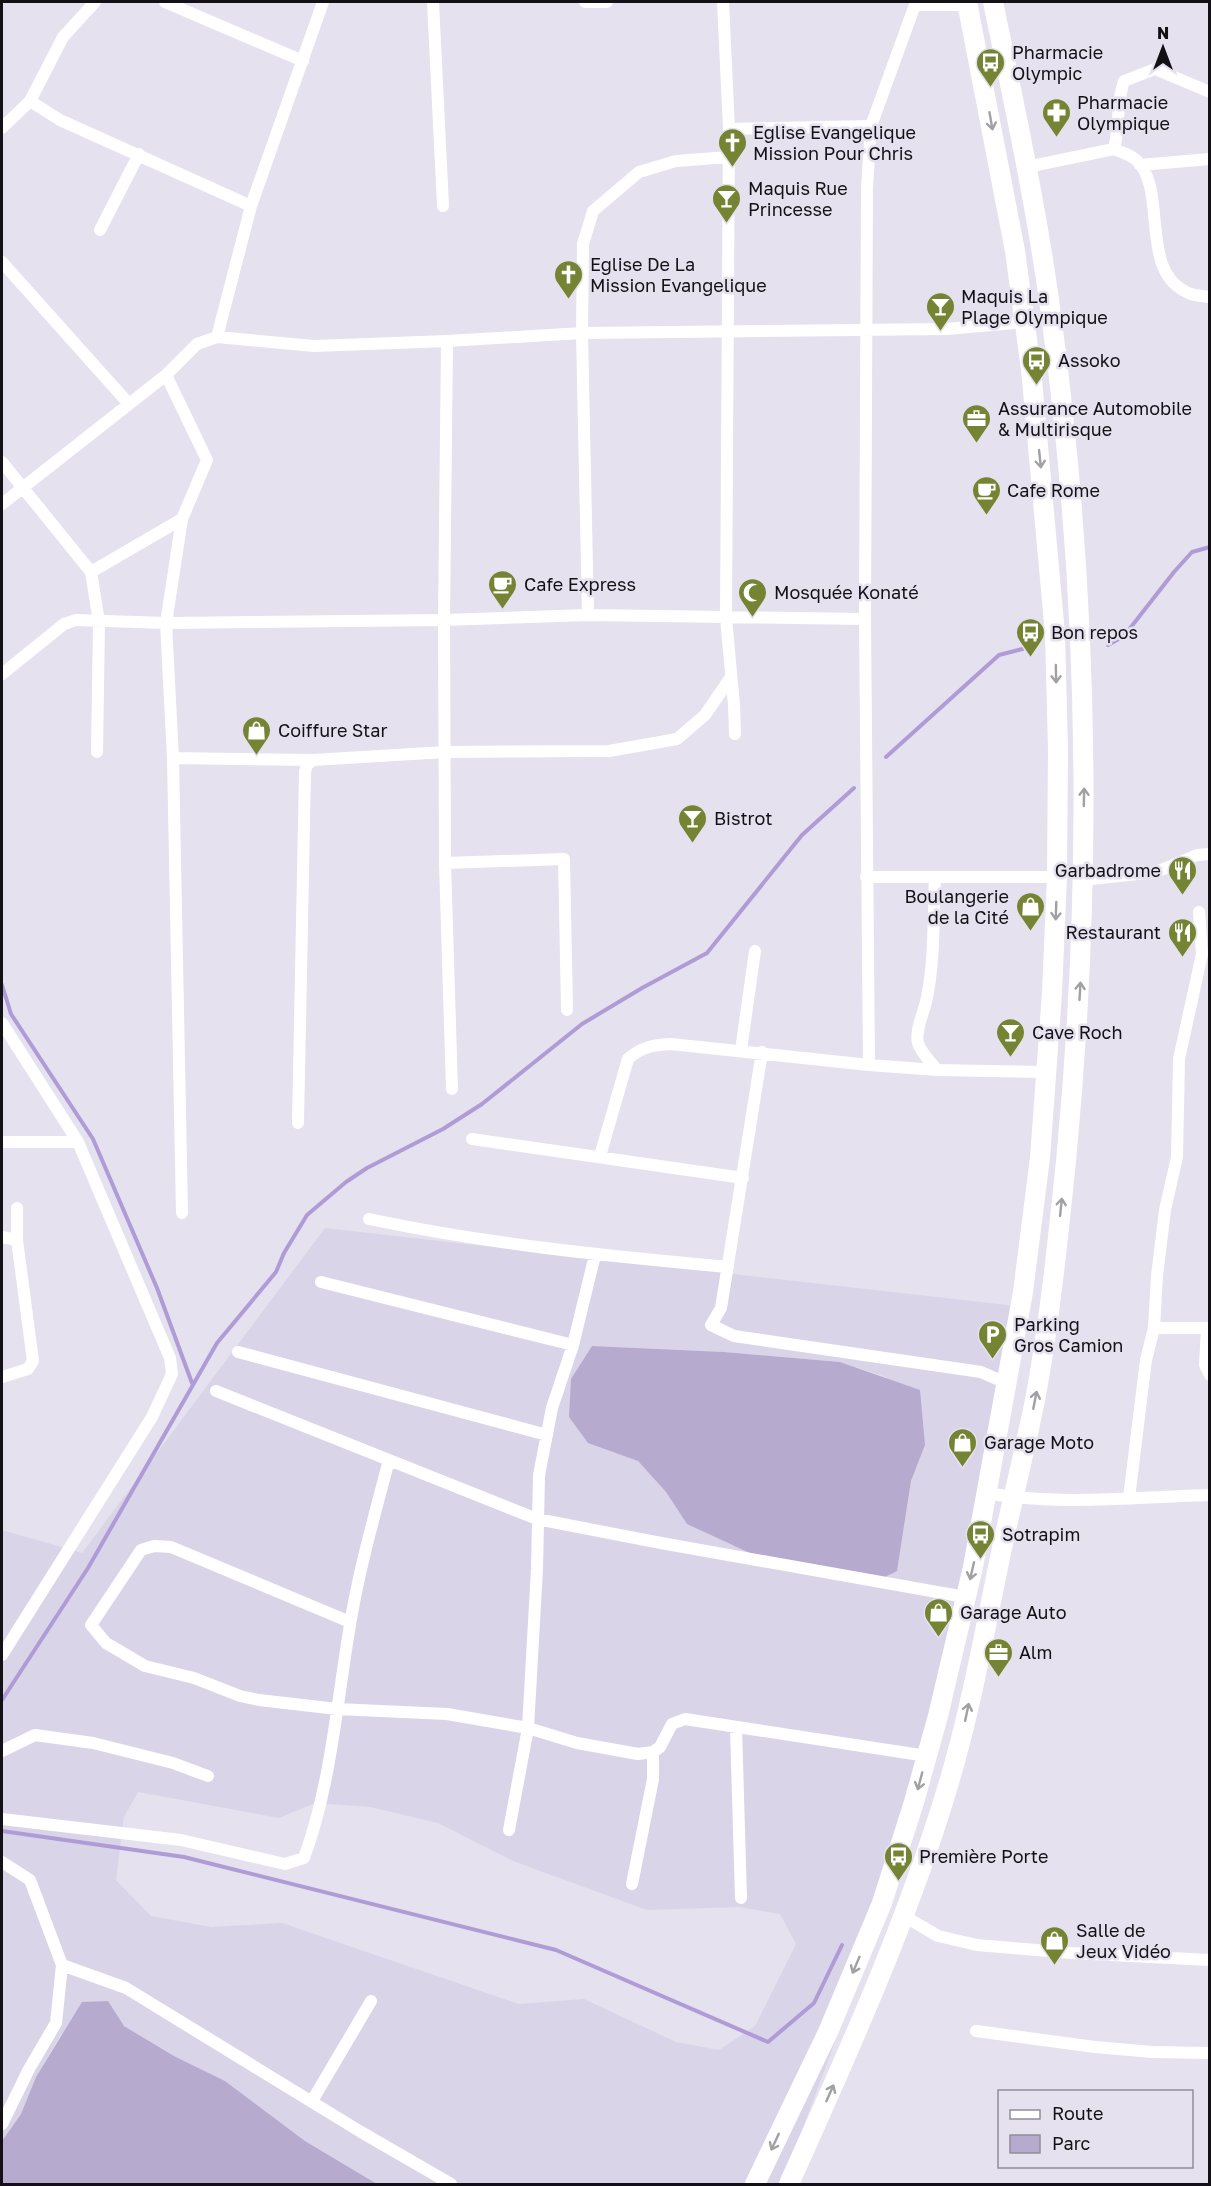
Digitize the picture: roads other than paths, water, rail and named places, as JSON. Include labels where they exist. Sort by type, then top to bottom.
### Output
[{"type":"main road","points":[[789,2184],[878,1982],[904,1916],[947,1789],[964,1729],[1036,1395],[1061,1214],[1076,1054],[1082,951],[1085,750],[1081,634],[1071,487],[1052,319],[1027,167],[993,2]]},
{"type":"main road","points":[[755,2184],[828,2032],[882,1903],[927,1756],[965,1598],[986,1493],[1024,1281],[1040,1158],[1057,877],[1058,750],[1055,634],[1042,481],[1016,251],[968,3]]},
{"type":"street","points":[[2,128],[30,100],[63,37],[95,2]]},
{"type":"street","points":[[165,2],[303,61]]},
{"type":"street","points":[[216,337],[251,206],[323,2]]},
{"type":"street","points":[[433,2],[443,206]]},
{"type":"street","points":[[585,2],[608,2]]},
{"type":"street","points":[[723,2],[729,129],[726,618],[735,734]]},
{"type":"street","points":[[869,1065],[866,877],[865,330],[867,188],[871,126],[916,3],[968,3]]},
{"type":"street","points":[[1114,149],[1117,138],[1119,93],[1125,81],[1155,69],[1209,93]]},
{"type":"street","points":[[30,100],[60,120],[251,206]]},
{"type":"street","points":[[729,129],[871,126]]},
{"type":"street","points":[[1027,167],[1114,149],[1135,160],[1140,165],[1150,188],[1158,248],[1163,266],[1176,285],[1191,294],[1209,297]]},
{"type":"street","points":[[100,230],[139,154]]},
{"type":"street","points":[[588,615],[582,333],[583,244],[593,211],[639,172],[676,161],[729,157]]},
{"type":"street","points":[[1140,165],[1209,159]]},
{"type":"street","points":[[2,262],[129,404]]},
{"type":"street","points":[[2,504],[166,375],[197,344],[216,337],[314,345],[447,341],[582,333],[947,329],[1025,322]]},
{"type":"street","points":[[447,341],[444,620],[446,862],[452,1089]]},
{"type":"street","points":[[166,375],[207,460],[182,519],[166,623],[173,759],[182,1213]]},
{"type":"street","points":[[2,462],[91,572],[99,622],[97,752]]},
{"type":"street","points":[[91,572],[182,519]]},
{"type":"street","points":[[2,674],[64,624],[76,620],[166,623],[444,620],[588,615],[865,619]]},
{"type":"street","points":[[173,759],[313,760],[445,752],[609,751],[677,739],[705,715],[731,677]]},
{"type":"street","points":[[298,1123],[305,772],[307,765],[313,760]]},
{"type":"street","points":[[1082,880],[1155,872],[1197,855],[1209,854]]},
{"type":"street","points":[[446,862],[564,859],[567,1010]]},
{"type":"street","points":[[866,877],[1057,877]]},
{"type":"street","points":[[935,877],[932,951],[927,997],[918,1033],[918,1043],[937,1070]]},
{"type":"street","points":[[1130,1498],[1146,1360],[1154,1328],[1157,1276],[1165,1210],[1177,1157],[1179,1059],[1202,954],[1199,912]]},
{"type":"street","points":[[741,1050],[755,951]]},
{"type":"street","points":[[2,1023],[78,1142],[170,1358],[172,1374],[152,1417],[2,1654]]},
{"type":"street","points":[[600,1156],[622,1073],[628,1059],[638,1050],[652,1045],[671,1044],[741,1050],[869,1065],[937,1070],[1047,1072]]},
{"type":"street","points":[[762,1052],[721,1308],[711,1325],[734,1336],[981,1372],[1006,1383]]},
{"type":"street","points":[[472,1139],[743,1178]]},
{"type":"street","points":[[2,1142],[78,1142]]},
{"type":"street","points":[[2,1377],[28,1369],[33,1360],[17,1240],[17,1208]]},
{"type":"street","points":[[369,1219],[429,1232],[595,1255],[728,1267]]},
{"type":"street","points":[[2,1237],[17,1240]]},
{"type":"street","points":[[509,1830],[528,1728],[537,1569],[539,1475],[555,1397],[573,1345],[595,1255]]},
{"type":"street","points":[[321,1282],[573,1345]]},
{"type":"street","points":[[1154,1328],[1208,1328],[1205,1365],[1209,1375]]},
{"type":"street","points":[[238,1352],[547,1435]]},
{"type":"street","points":[[216,1392],[537,1519],[965,1598]]},
{"type":"street","points":[[2,1819],[181,1840],[285,1864],[304,1858],[315,1828],[350,1622],[366,1546],[389,1460]]},
{"type":"street","points":[[986,1493],[1013,1498],[1209,1495]]},
{"type":"street","points":[[350,1622],[171,1547],[154,1546],[141,1550],[91,1625],[106,1644],[145,1666],[194,1678],[240,1696],[259,1700],[337,1709],[447,1714],[528,1728],[577,1743],[638,1754],[653,1752],[660,1747],[672,1724],[685,1719],[927,1756]]},
{"type":"street","points":[[736,1727],[741,1898]]},
{"type":"street","points":[[2,1751],[35,1735],[93,1743],[173,1763],[208,1776]]},
{"type":"street","points":[[632,1884],[653,1779],[653,1752]]},
{"type":"street","points":[[2,1862],[30,1880],[62,1965],[56,2023],[29,2069],[2,2124]]},
{"type":"street","points":[[904,1916],[938,1936],[977,1945],[1071,1953],[1209,1960]]},
{"type":"street","points":[[62,1965],[126,1988],[451,2184]]},
{"type":"street","points":[[312,2101],[371,2001]]},
{"type":"street","points":[[976,2031],[1095,2047],[1152,2052],[1209,2053]]},
{"type":"waterway","points":[[1108,645],[1124,636],[1192,552],[1210,547]]},
{"type":"waterway","points":[[886,757],[999,655],[1030,647]]},
{"type":"waterway","points":[[2,1700],[88,1568],[217,1343],[276,1272],[284,1253],[307,1215],[346,1182],[367,1168],[443,1129],[482,1104],[582,1024],[707,953],[802,835],[854,788]]},
{"type":"waterway","points":[[2,985],[11,1014],[93,1139],[157,1288],[192,1383]]},
{"type":"waterway","points":[[2,1831],[184,1857],[556,1950],[768,2042],[814,2003],[842,1945]]},
{"type":"place","name":"Pharmacie Olympic","points":[[991,88]]},
{"type":"place","name":"Pharmacie Olympique","points":[[1056,138]]},
{"type":"place","name":"Eglise Evangelique Mission Pour Chris","points":[[732,168]]},
{"type":"place","name":"Maquis Rue Princesse","points":[[727,224]]},
{"type":"place","name":"Eglise De La Mission Evangelique","points":[[569,300]]},
{"type":"place","name":"Maquis La Plage Olympique","points":[[940,332]]},
{"type":"place","name":"Assoko","points":[[1037,386]]},
{"type":"place","name":"Assurance Automobile & Multirisque","points":[[977,444]]},
{"type":"place","name":"Cafe Rome","points":[[986,516]]},
{"type":"place","name":"Cafe Express","points":[[503,610]]},
{"type":"place","name":"Mosquée Konaté","points":[[753,618]]},
{"type":"place","name":"Bon repos","points":[[1030,658]]},
{"type":"place","name":"Coiffure Star","points":[[257,756]]},
{"type":"place","name":"Bistrot","points":[[693,844]]},
{"type":"place","name":"Garbadrome","points":[[1182,896]]},
{"type":"place","name":"Boulangerie de la Cité","points":[[1030,932]]},
{"type":"place","name":"Restaurant","points":[[1182,958]]},
{"type":"place","name":"Cave Roch","points":[[1011,1058]]},
{"type":"place","name":"Parking Gros Camion","points":[[993,1360]]},
{"type":"place","name":"Garage Moto","points":[[963,1468]]},
{"type":"place","name":"Sotrapim","points":[[981,1560]]},
{"type":"place","name":"Garage Auto","points":[[939,1638]]},
{"type":"place","name":"Alm","points":[[998,1678]]},
{"type":"place","name":"Première Porte","points":[[898,1882]]},
{"type":"place","name":"Salle de Jeux Vidéo","points":[[1055,1966]]}]
